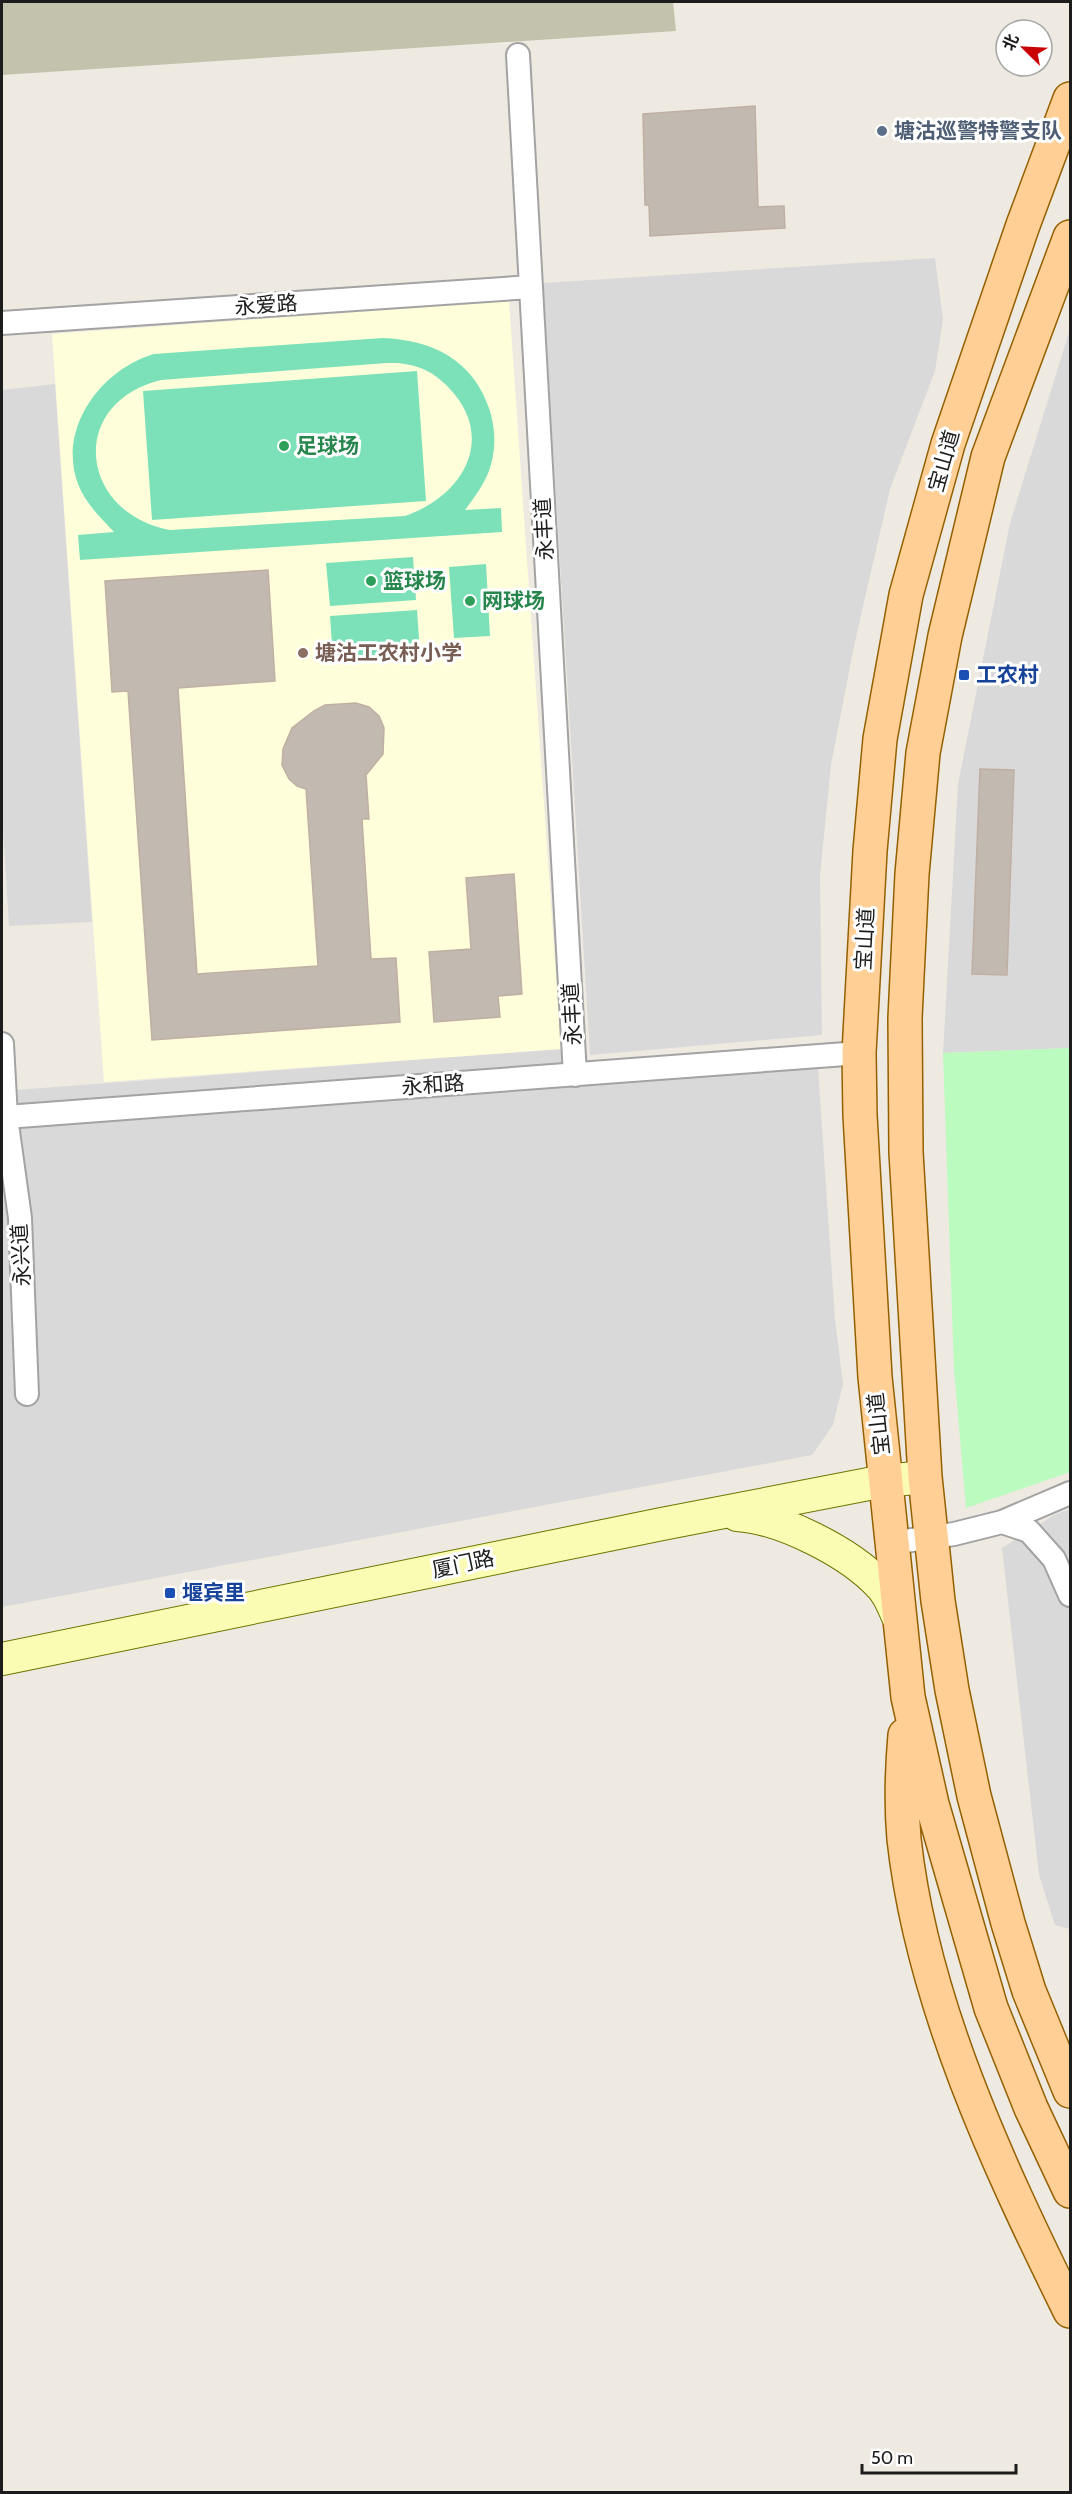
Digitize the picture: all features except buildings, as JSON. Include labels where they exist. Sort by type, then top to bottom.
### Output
[{"type":"main road","name":"宝山道","points":[[1071,99],[1020,236],[948,444],[906,594],[880,738],[870,852],[859,1053],[867,1254],[875,1377],[898,1617],[909,1697],[932,1804],[991,2008],[1031,2108],[1071,2191]]},
{"type":"main road","name":"宝山道","points":[[1071,237],[988,457],[945,636],[922,753],[912,874],[906,1040],[906,1152],[925,1467],[938,1601],[952,1690],[974,1796],[1029,1991],[1071,2091]]},
{"type":"main road","points":[[909,1697],[902,1775],[904,1838],[914,1900],[934,1981],[965,2072],[1005,2172],[1071,2311]]},
{"type":"street","name":"永丰道","points":[[518,55],[575,1075]]},
{"type":"street","name":"永爱路","points":[[2,323],[531,287]]},
{"type":"street","name":"永兴道","points":[[2,1044],[6,1117],[20,1218],[27,1394]]},
{"type":"street","name":"永和路","points":[[6,1117],[859,1053]]},
{"type":"street","name":"厦门路","points":[[2,1639],[821,1471],[884,1471],[925,1467]]},
{"type":"street","name":"厦门路","points":[[2,1659],[718,1513],[884,1471]]},
{"type":"street","points":[[891,1543],[931,1538],[1002,1522],[1071,1493]]},
{"type":"street","points":[[718,1513],[764,1518],[818,1542],[865,1572],[881,1586],[890,1598],[898,1617]]},
{"type":"street","points":[[1002,1522],[1029,1531],[1054,1559],[1071,1595]]},
{"type":"shaded area","points":[[2,2],[673,2],[676,31],[2,75]]},
{"type":"shaded area","points":[[935,258],[943,319],[935,371],[890,489],[854,646],[831,765],[820,876],[822,1035],[590,1055],[543,283]]},
{"type":"shaded area","name":"塘沽工农村小学","points":[[509,301],[561,1049],[104,1082],[52,334]]},
{"type":"shaded area","points":[[1070,329],[1070,1048],[943,1053],[958,784],[1010,523]]},
{"type":"shaded area","points":[[55,384],[92,922],[9,926],[2,813],[2,390]]},
{"type":"shaded area","points":[[561,1049],[569,1087],[818,1068],[835,1319],[843,1384],[833,1425],[812,1455],[2,1607],[2,1091]]},
{"type":"shaded area","points":[[1070,1509],[1070,1929],[1055,1925],[1039,1875],[1002,1548],[1054,1515]]},
{"type":"green space","points":[[383,338],[419,343],[450,356],[474,379],[490,411],[493,426],[493,456],[487,476],[465,510],[501,508],[502,532],[80,560],[78,535],[114,532],[89,504],[78,484],[73,463],[74,442],[79,422],[102,387],[117,373],[154,354]],"holes":[[[396,363],[421,368],[442,381],[463,407],[471,426],[471,445],[467,463],[457,480],[443,495],[426,507],[405,516],[170,530],[140,520],[117,503],[102,481],[96,457],[99,433],[110,411],[131,392],[161,380]]]},
{"type":"green space","name":"足球场","points":[[417,371],[426,501],[152,520],[143,391]]},
{"type":"green space","name":"篮球场","points":[[413,557],[416,600],[330,606],[326,563]]},
{"type":"green space","name":"网球场","points":[[486,564],[490,636],[454,638],[449,567]]},
{"type":"green space","name":"篮球场","points":[[417,610],[420,653],[333,659],[330,616]]},
{"type":"green space","points":[[1070,1048],[1070,1472],[966,1508],[954,1369],[943,1053]]},
{"type":"place","name":"塘沽巡警特警支队","points":[[882,131]]},
{"type":"place","name":"足球场","points":[[284,446]]},
{"type":"place","name":"篮球场","points":[[371,581]]},
{"type":"place","name":"网球场","points":[[470,601]]},
{"type":"place","name":"塘沽工农村小学","points":[[303,653]]},
{"type":"place","name":"工农村","points":[[964,675]]},
{"type":"place","name":"堰宾里","points":[[170,1593]]}]
